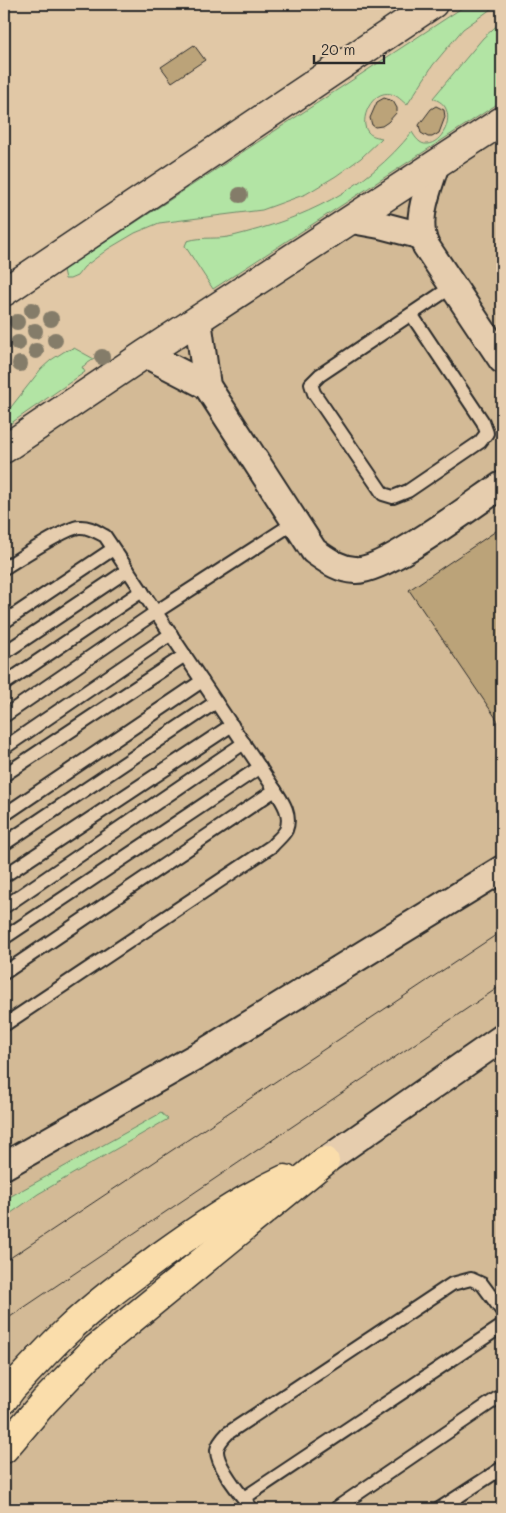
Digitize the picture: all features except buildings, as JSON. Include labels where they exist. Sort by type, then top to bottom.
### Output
[{"type":"highway","points":[[4,1399],[12,1388],[68,1330],[130,1278],[190,1235],[232,1208],[268,1187],[325,1162]]},
{"type":"highway","points":[[4,1449],[44,1402],[94,1350],[325,1162]]},
{"type":"street","points":[[4,292],[433,4]]},
{"type":"street","points":[[4,449],[145,354],[502,121]]},
{"type":"street","points":[[436,164],[424,208],[422,236],[426,246],[501,357]]},
{"type":"street","points":[[352,220],[422,236]]},
{"type":"street","points":[[198,320],[207,386],[314,551],[334,565],[356,571],[379,565],[502,485]]},
{"type":"street","points":[[145,354],[207,386]]},
{"type":"street","points":[[4,1166],[201,1054],[502,869]]},
{"type":"street","points":[[325,1162],[502,1038]]},
{"type":"lane","points":[[411,314],[483,422],[487,434],[480,442],[408,492],[393,496],[383,494],[314,393],[311,384],[320,375],[411,314],[453,286]]},
{"type":"lane","points":[[4,716],[156,612],[295,522]]},
{"type":"lane","points":[[4,568],[62,534],[79,527],[93,529],[105,536],[260,766],[283,801],[288,814],[286,831],[272,846],[4,1025]]},
{"type":"lane","points":[[4,622],[113,549]]},
{"type":"lane","points":[[4,653],[128,570]]},
{"type":"lane","points":[[4,684],[142,591]]},
{"type":"lane","points":[[4,748],[171,634]]},
{"type":"lane","points":[[4,775],[185,655]]},
{"type":"lane","points":[[4,815],[202,681]]},
{"type":"lane","points":[[4,844],[216,702]]},
{"type":"lane","points":[[4,876],[232,725]]},
{"type":"lane","points":[[4,907],[244,743]]},
{"type":"lane","points":[[4,938],[260,766]]},
{"type":"lane","points":[[4,973],[275,790]]},
{"type":"lane","points":[[252,1509],[222,1466],[219,1458],[217,1449],[221,1440],[228,1433],[452,1284],[472,1279],[482,1284],[502,1310]]},
{"type":"lane","points":[[244,1498],[502,1326]]},
{"type":"lane","points":[[335,1509],[502,1395]]},
{"type":"lane","points":[[439,1509],[502,1468]]},
{"type":"shaded area","points":[[502,118],[502,1509],[4,1509],[4,449]]},
{"type":"green space","points":[[468,4],[498,4],[463,29],[433,65],[407,105],[391,94],[378,96],[373,101],[366,114],[365,127],[374,136],[382,138],[361,158],[336,176],[306,194],[262,210],[159,223],[135,233],[108,249],[84,267],[77,276],[65,279],[63,270]]},
{"type":"green space","points":[[502,21],[502,101],[213,289],[185,246],[187,241],[233,236],[284,221],[332,199],[354,186],[394,152],[412,132],[424,144],[437,140],[445,130],[448,118],[443,104],[433,98],[483,38]]},
{"type":"green space","points":[[74,348],[94,359],[82,367],[85,372],[4,428],[4,416],[41,369],[65,351]]},
{"type":"green space","points":[[161,1113],[168,1119],[38,1194],[4,1218],[4,1200]]},
{"type":"tram line","points":[[4,1262],[502,931]]},
{"type":"tram line","points":[[4,1321],[502,985]]}]
